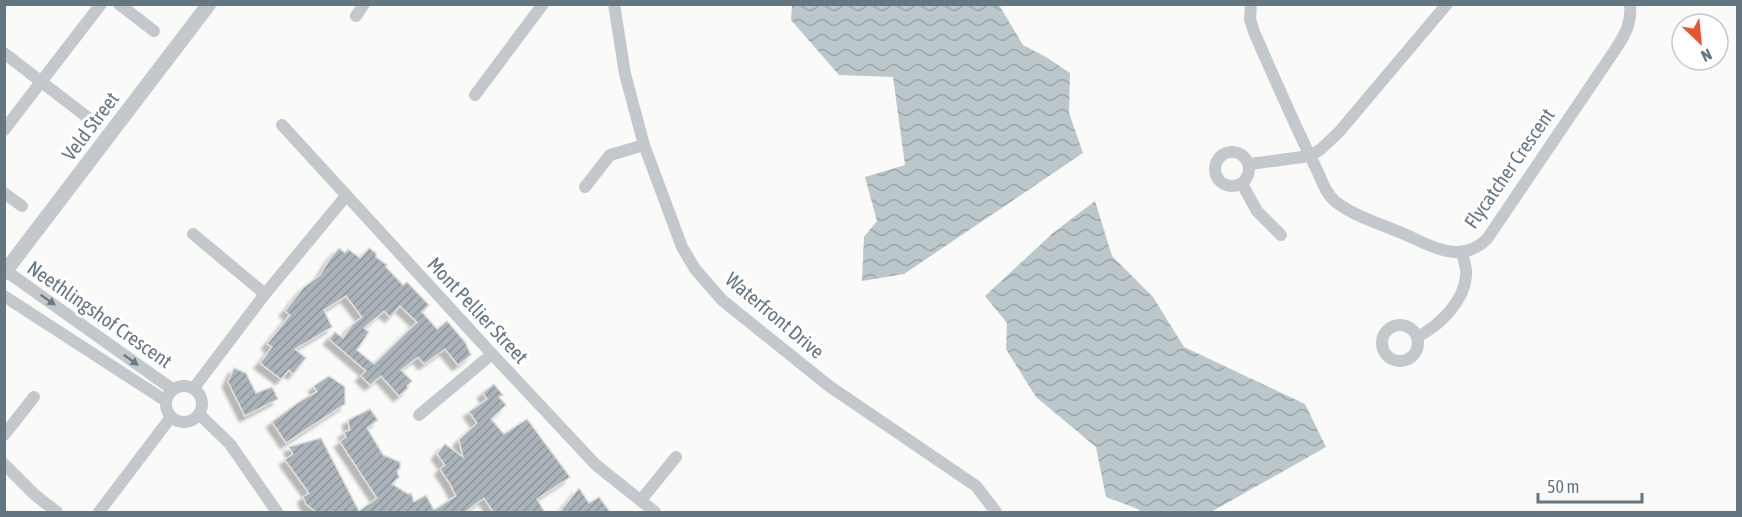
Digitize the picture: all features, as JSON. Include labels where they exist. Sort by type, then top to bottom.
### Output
[{"type":"street","points":[[4,130],[100,4]]},
{"type":"street","points":[[118,4],[154,31]]},
{"type":"street","name":"Veld Street","points":[[5,272],[209,4]]},
{"type":"street","points":[[356,16],[364,4]]},
{"type":"street","points":[[475,95],[543,4]]},
{"type":"street","name":"Waterfront Drive","points":[[614,4],[625,74],[644,145],[682,247],[695,268],[722,300],[829,386],[976,486],[996,513]]},
{"type":"street","name":"Flycatcher Crescent","points":[[1251,4],[1250,19],[1254,32],[1327,192],[1335,201],[1360,215],[1450,253],[1462,253],[1473,249],[1487,239],[1627,31],[1630,4]]},
{"type":"street","points":[[1250,164],[1310,156],[1321,149],[1339,132],[1447,4]]},
{"type":"street","points":[[4,53],[87,117]]},
{"type":"street","name":"Mont Pellier Street","points":[[282,125],[596,465],[655,513]]},
{"type":"street","points":[[585,187],[610,155],[644,145]]},
{"type":"street","points":[[1239,153],[1246,157],[1250,164],[1247,179],[1234,187],[1226,186],[1215,175],[1218,159],[1224,154],[1239,153]]},
{"type":"street","points":[[1242,184],[1257,212],[1281,235]]},
{"type":"street","points":[[4,193],[22,206]]},
{"type":"street","points":[[194,388],[265,294],[346,196]]},
{"type":"street","points":[[193,234],[265,294]]},
{"type":"street","points":[[1417,337],[1438,324],[1460,297],[1466,278],[1462,253]]},
{"type":"street","name":"Neethlingshof Crescent","points":[[5,272],[172,390]]},
{"type":"street","name":"Neethlingshof Crescent","points":[[4,296],[166,401]]},
{"type":"street","points":[[419,415],[492,354]]},
{"type":"street","points":[[187,386],[194,388],[202,400],[202,408],[193,420],[177,421],[167,412],[166,401],[172,390],[187,386]]},
{"type":"street","points":[[4,435],[34,397]]},
{"type":"street","points":[[199,414],[230,444],[277,513]]},
{"type":"street","points":[[99,513],[171,417]]},
{"type":"street","points":[[641,500],[676,458]]},
{"type":"street","points":[[4,464],[57,513]]},
{"type":"water","points":[[792,5],[999,5],[1023,45],[1070,73],[1069,113],[1083,153],[904,274],[862,281],[864,237],[877,221],[865,177],[905,165],[893,77],[839,75],[791,20]]},
{"type":"water","points":[[1095,201],[1112,256],[1153,297],[1184,347],[1305,404],[1326,447],[1211,512],[1141,512],[1106,497],[1096,447],[1036,397],[1006,349],[1007,323],[985,296],[1053,233]]},
{"type":"building","points":[[339,248],[345,253],[348,249],[360,258],[369,248],[403,285],[407,282],[429,305],[422,312],[437,329],[447,321],[465,342],[471,355],[458,365],[445,349],[424,364],[418,357],[401,370],[412,381],[399,396],[381,376],[370,385],[361,376],[366,371],[329,339],[335,332],[343,338],[352,325],[362,317],[346,296],[324,310],[332,327],[295,349],[306,358],[293,374],[289,370],[281,379],[260,363],[272,347],[267,344],[290,315],[285,311],[303,288],[320,275]],"holes":[[[400,306],[417,322],[374,364],[357,350],[369,332],[364,328],[384,311],[390,317]]]},
{"type":"building","points":[[234,368],[246,373],[256,393],[272,387],[278,399],[245,416],[228,382]]},
{"type":"building","points":[[329,376],[345,387],[345,404],[286,443],[272,422],[317,392],[314,386]]},
{"type":"building","points":[[494,384],[503,395],[499,397],[506,405],[491,419],[504,434],[527,419],[570,477],[537,499],[545,513],[494,513],[484,498],[464,513],[317,513],[306,504],[303,497],[309,493],[285,460],[293,454],[289,447],[321,438],[359,511],[377,498],[340,442],[346,437],[344,432],[350,430],[348,420],[370,409],[378,420],[367,428],[383,455],[400,462],[400,468],[397,471],[399,477],[392,484],[408,494],[411,493],[414,502],[426,495],[434,510],[456,496],[440,469],[445,465],[437,454],[445,444],[463,457],[459,440],[477,423],[469,412],[487,399],[483,393]]},
{"type":"building","points":[[579,488],[589,503],[599,497],[611,513],[559,513]]}]
